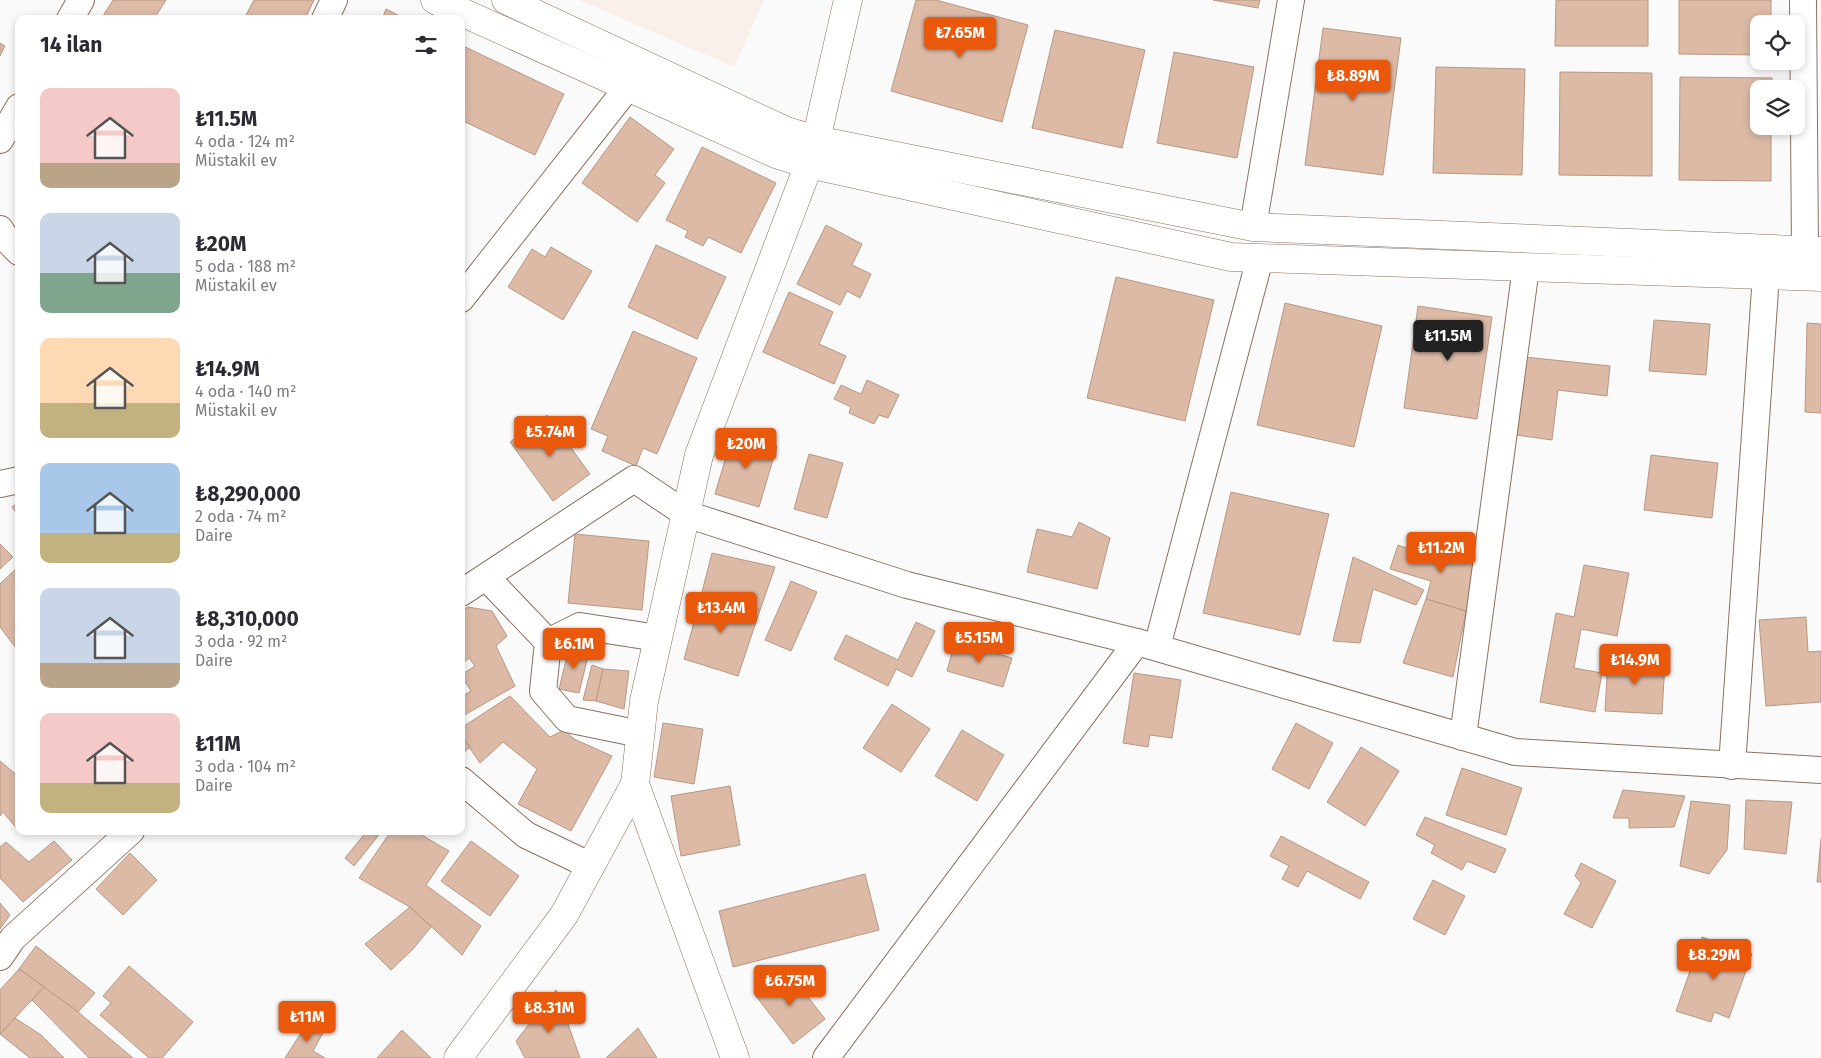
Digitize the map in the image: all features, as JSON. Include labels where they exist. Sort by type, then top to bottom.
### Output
[{"type":"main road","points":[[435,0],[776,154],[812,152],[1253,227],[1813,251]]},
{"type":"main road","points":[[506,0],[786,131],[812,152],[1231,257],[1821,277]]},
{"type":"main road","points":[[458,1058],[564,915],[635,784],[644,701],[699,455],[812,152],[848,0]]},
{"type":"main road","points":[[635,784],[735,1058]]},
{"type":"street","points":[[72,15],[81,0]]},
{"type":"street","points":[[327,15],[334,0]]},
{"type":"street","points":[[1253,227],[1291,0]]},
{"type":"street","points":[[1803,0],[1813,251]]},
{"type":"street","points":[[465,294],[628,87]]},
{"type":"street","points":[[0,140],[15,114]]},
{"type":"street","points":[[0,229],[6,240],[15,248]]},
{"type":"street","points":[[826,1058],[1147,644],[1260,258]]},
{"type":"street","points":[[1463,737],[1526,267]]},
{"type":"street","points":[[1732,766],[1766,275]]},
{"type":"street","points":[[465,591],[634,479],[686,514],[907,585],[1147,644],[1515,752],[1821,770]]},
{"type":"street","points":[[0,484],[15,481]]},
{"type":"street","points":[[486,578],[548,642],[543,692],[567,719],[640,734]]},
{"type":"street","points":[[548,642],[580,626],[658,638]]},
{"type":"street","points":[[465,783],[526,835],[591,866]]},
{"type":"street","points":[[0,957],[13,938],[127,835]]},
{"type":"shaded area","points":[[579,0],[764,0],[734,67]]},
{"type":"building","points":[[113,0],[166,0],[157,15],[104,15]]},
{"type":"building","points":[[254,0],[314,0],[307,15],[246,15]]},
{"type":"building","points":[[916,0],[936,0],[1028,25],[1002,122],[891,91]]},
{"type":"building","points":[[1213,0],[1260,0],[1258,8]]},
{"type":"building","points":[[1556,0],[1648,0],[1648,46],[1555,46]]},
{"type":"building","points":[[1679,0],[1771,0],[1771,15],[1750,15],[1750,55],[1679,54]]},
{"type":"building","points":[[386,9],[398,15],[384,15]]},
{"type":"building","points":[[1323,28],[1401,38],[1383,175],[1305,165]]},
{"type":"building","points":[[1055,30],[1145,50],[1122,148],[1032,128]]},
{"type":"building","points":[[0,43],[5,46],[0,56]]},
{"type":"building","points":[[465,47],[564,94],[535,155],[465,122]]},
{"type":"building","points":[[1174,52],[1254,67],[1237,158],[1157,143]]},
{"type":"building","points":[[1436,67],[1525,69],[1522,175],[1433,173]]},
{"type":"building","points":[[1560,72],[1652,73],[1652,176],[1559,175]]},
{"type":"building","points":[[1680,77],[1772,78],[1772,80],[1750,80],[1750,135],[1771,135],[1771,181],[1679,180]]},
{"type":"building","points":[[630,117],[674,149],[655,175],[665,183],[637,222],[582,183]]},
{"type":"building","points":[[702,147],[776,183],[741,253],[708,237],[703,246],[685,237],[688,231],[666,220]]},
{"type":"building","points":[[826,225],[862,244],[852,265],[871,274],[860,298],[847,291],[840,305],[797,284]]},
{"type":"building","points":[[656,245],[726,277],[697,339],[628,307]]},
{"type":"building","points":[[551,247],[592,271],[563,320],[508,287],[532,249],[545,257]]},
{"type":"building","points":[[1116,277],[1214,300],[1185,421],[1087,398]]},
{"type":"building","points":[[789,292],[833,312],[819,344],[846,356],[834,384],[763,352]]},
{"type":"building","points":[[1285,303],[1382,326],[1354,447],[1257,425]]},
{"type":"building","points":[[1418,306],[1492,317],[1477,419],[1404,408]]},
{"type":"building","points":[[1654,320],[1710,324],[1706,375],[1649,371]]},
{"type":"building","points":[[1807,323],[1821,324],[1821,413],[1805,412]]},
{"type":"building","points":[[633,331],[697,358],[657,454],[643,448],[636,466],[602,451],[608,436],[591,429]]},
{"type":"building","points":[[1525,357],[1610,366],[1607,396],[1558,390],[1552,440],[1516,435]]},
{"type":"building","points":[[867,380],[899,395],[888,418],[879,415],[874,424],[849,413],[851,407],[834,399],[841,385],[861,394]]},
{"type":"building","points":[[547,415],[590,474],[553,501],[510,442]]},
{"type":"building","points":[[733,433],[777,446],[759,507],[715,494]]},
{"type":"building","points":[[809,454],[843,463],[827,518],[794,509]]},
{"type":"building","points":[[1651,455],[1718,463],[1712,518],[1644,510]]},
{"type":"building","points":[[1231,492],[1329,514],[1300,635],[1203,613]]},
{"type":"building","points":[[1079,522],[1110,538],[1097,589],[1027,572],[1037,529],[1072,537]]},
{"type":"building","points":[[575,534],[649,541],[642,610],[568,603]]},
{"type":"building","points":[[0,544],[13,557],[0,569]]},
{"type":"building","points":[[1398,545],[1438,558],[1442,547],[1482,560],[1466,611],[1426,599],[1431,581],[1390,569]]},
{"type":"building","points":[[712,553],[775,567],[760,610],[702,592]]},
{"type":"building","points":[[1353,557],[1424,590],[1416,605],[1373,589],[1360,643],[1333,641]]},
{"type":"building","points":[[1584,565],[1629,573],[1617,636],[1581,629],[1574,668],[1602,673],[1595,712],[1540,702],[1556,613],[1574,617]]},
{"type":"building","points":[[15,570],[15,647],[0,627],[0,584]]},
{"type":"building","points":[[791,581],[817,592],[791,651],[765,640]]},
{"type":"building","points":[[702,592],[760,610],[738,676],[684,659]]},
{"type":"building","points":[[1426,599],[1466,611],[1453,677],[1403,663]]},
{"type":"building","points":[[468,607],[492,611],[507,636],[496,646],[515,686],[465,715],[465,695],[471,691],[465,681],[465,672],[475,666],[469,658],[465,662],[465,609]]},
{"type":"building","points":[[1806,617],[1808,652],[1821,651],[1821,702],[1766,706],[1759,620]]},
{"type":"building","points":[[916,622],[935,631],[912,677],[896,669],[888,686],[834,659],[846,635],[898,660]]},
{"type":"building","points":[[955,642],[1012,658],[1003,687],[947,671]]},
{"type":"building","points":[[569,648],[589,652],[579,693],[559,689]]},
{"type":"building","points":[[1608,658],[1665,661],[1662,714],[1605,711]]},
{"type":"building","points":[[592,665],[603,669],[596,701],[583,700]]},
{"type":"building","points":[[603,669],[629,671],[624,709],[596,701]]},
{"type":"building","points":[[1134,673],[1181,680],[1172,738],[1150,735],[1148,747],[1123,743]]},
{"type":"building","points":[[510,696],[550,737],[564,730],[574,739],[612,756],[571,831],[518,804],[537,769],[503,742],[480,763],[465,741],[465,725]]},
{"type":"building","points":[[892,704],[930,729],[901,772],[863,748]]},
{"type":"building","points":[[663,723],[703,729],[694,784],[654,777]]},
{"type":"building","points":[[1296,723],[1333,743],[1309,789],[1272,769]]},
{"type":"building","points":[[962,730],[1004,755],[977,801],[935,776]]},
{"type":"building","points":[[465,740],[470,747],[465,751]]},
{"type":"building","points":[[1361,747],[1399,771],[1365,826],[1327,802]]},
{"type":"building","points":[[0,761],[15,774],[15,826],[3,812],[0,816]]},
{"type":"building","points":[[1462,768],[1522,788],[1506,835],[1446,815]]},
{"type":"building","points":[[730,786],[740,845],[681,856],[671,796]]},
{"type":"building","points":[[1623,790],[1685,796],[1674,827],[1629,828],[1629,818],[1613,818]]},
{"type":"building","points":[[1746,800],[1792,802],[1786,854],[1744,849]]},
{"type":"building","points":[[1691,801],[1730,805],[1727,850],[1709,874],[1680,866]]},
{"type":"building","points":[[1425,817],[1506,849],[1495,873],[1467,861],[1462,870],[1431,853],[1435,845],[1416,835]]},
{"type":"building","points":[[364,835],[379,835],[354,866],[345,858]]},
{"type":"building","points":[[388,835],[422,835],[449,851],[426,885],[481,926],[462,955],[410,907],[359,878]]},
{"type":"building","points":[[1281,836],[1369,882],[1360,899],[1307,871],[1298,887],[1282,879],[1289,866],[1270,856]]},
{"type":"building","points":[[1821,839],[1821,882],[1817,882]]},
{"type":"building","points":[[54,841],[72,860],[23,902],[0,878],[0,847],[6,842],[29,862]]},
{"type":"building","points":[[471,841],[519,876],[490,916],[441,881]]},
{"type":"building","points":[[130,853],[157,880],[123,915],[96,889]]},
{"type":"building","points":[[1581,863],[1616,881],[1592,928],[1564,914],[1581,883],[1575,876]]},
{"type":"building","points":[[865,874],[879,930],[733,967],[719,911]]},
{"type":"building","points":[[1433,880],[1465,896],[1445,935],[1413,919]]},
{"type":"building","points":[[0,903],[10,915],[0,929]]},
{"type":"building","points":[[410,907],[431,927],[413,949],[391,970],[365,944]]},
{"type":"building","points":[[1702,937],[1752,954],[1729,1018],[1714,1012],[1711,1022],[1676,1011]]},
{"type":"building","points":[[36,946],[95,993],[78,1012],[19,969]]},
{"type":"building","points":[[129,966],[193,1022],[162,1058],[149,1058],[100,1015],[111,1003],[103,996]]},
{"type":"building","points":[[19,969],[44,987],[0,1034],[0,990]]},
{"type":"building","points":[[788,971],[825,1019],[793,1044],[756,996]]},
{"type":"building","points":[[44,987],[78,1012],[133,1058],[89,1058],[32,1000]]},
{"type":"building","points":[[556,990],[580,1058],[525,1058],[516,1041]]},
{"type":"building","points":[[15,1018],[41,1035],[64,1058],[30,1058],[0,1034]]},
{"type":"building","points":[[308,1022],[324,1031],[313,1051],[325,1058],[285,1058]]},
{"type":"building","points":[[638,1028],[657,1058],[606,1058]]},
{"type":"building","points":[[402,1030],[431,1058],[377,1058]]}]
